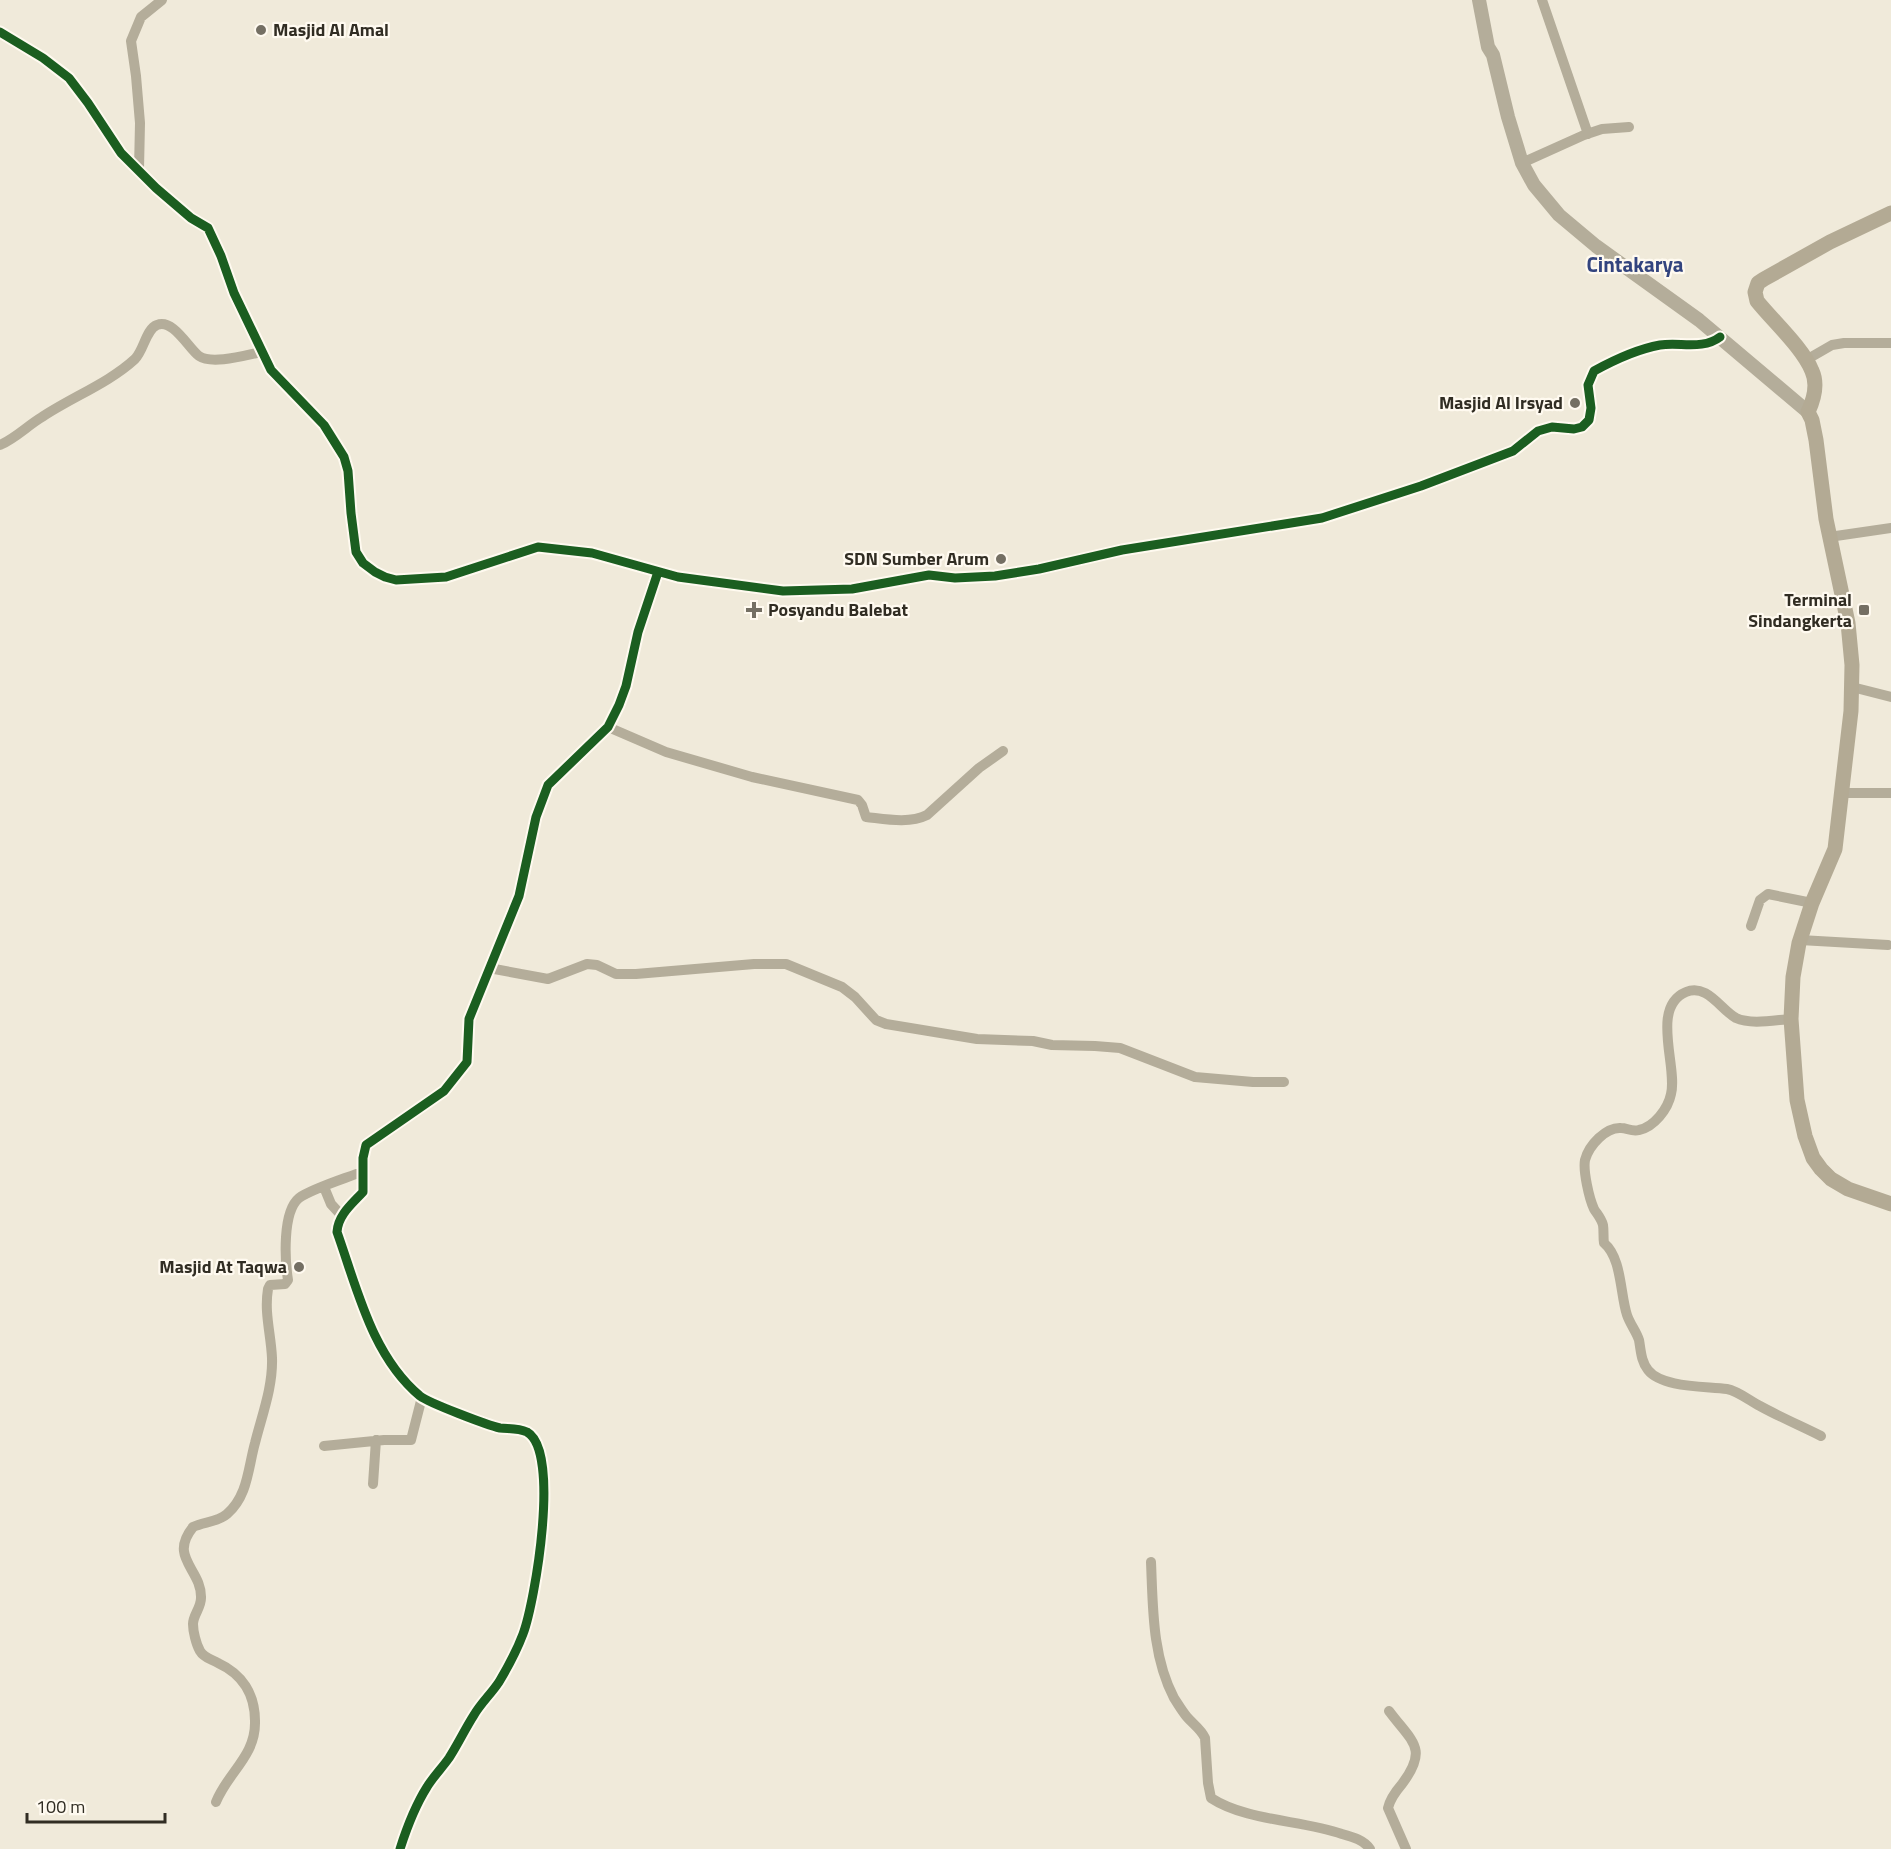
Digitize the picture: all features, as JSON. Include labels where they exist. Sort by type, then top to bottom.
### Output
[{"type":"main road","points":[[1891,213],[1830,242],[1758,283],[1755,292],[1757,301],[1806,360],[1813,372],[1814,398],[1809,412],[1816,440],[1820,484],[1829,537],[1851,644],[1851,711],[1835,849],[1812,903],[1800,940],[1793,977],[1791,1019],[1799,1119],[1813,1158],[1831,1179],[1848,1189],[1891,1204]]},
{"type":"street","points":[[139,169],[140,123],[131,41],[141,17],[162,0]]},
{"type":"street","points":[[1479,0],[1488,47],[1493,55],[1504,103],[1522,163],[1542,196],[1574,229],[1699,320],[1809,412]]},
{"type":"street","points":[[1542,0],[1588,134]]},
{"type":"street","points":[[0,32],[43,58],[69,78],[121,153],[156,188],[192,218],[208,228],[261,352],[271,370],[324,425],[344,457],[348,471],[356,552],[363,563],[385,577],[409,580],[446,577],[538,547],[592,553],[658,572],[728,585],[783,591],[852,589],[929,575],[955,578],[995,576],[1039,569],[1122,550],[1322,518],[1421,486],[1513,451],[1538,431],[1552,427],[1574,429],[1581,427],[1589,420],[1592,408],[1588,385],[1594,371],[1647,348],[1660,345],[1704,344],[1720,337]]},
{"type":"street","points":[[1522,163],[1602,129],[1629,127]]},
{"type":"street","points":[[0,445],[127,366],[142,351],[156,325],[169,326],[179,333],[198,356],[208,361],[261,352]]},
{"type":"street","points":[[1806,360],[1832,345],[1891,343]]},
{"type":"street","points":[[1829,537],[1891,528]]},
{"type":"street","points":[[400,1849],[411,1816],[427,1786],[448,1759],[475,1713],[498,1683],[523,1634],[532,1607],[545,1486],[542,1457],[533,1436],[525,1431],[500,1428],[422,1397],[397,1372],[381,1347],[368,1319],[337,1232],[337,1224],[363,1192],[363,1158],[368,1142],[444,1091],[466,1062],[469,1018],[519,896],[536,817],[548,785],[608,727],[620,705],[638,632],[658,572]]},
{"type":"street","points":[[1852,687],[1891,697]]},
{"type":"street","points":[[608,727],[637,742],[666,753],[752,777],[858,800],[866,817],[906,820],[920,819],[927,815],[979,768],[1003,751]]},
{"type":"street","points":[[1840,794],[1891,794]]},
{"type":"street","points":[[1751,926],[1760,900],[1768,894],[1812,903]]},
{"type":"street","points":[[1800,940],[1888,945]]},
{"type":"street","points":[[489,968],[548,979],[587,964],[597,965],[616,974],[754,964],[786,964],[842,987],[855,997],[876,1020],[886,1024],[977,1040],[1033,1041],[1052,1045],[1119,1048],[1195,1077],[1284,1082]]},
{"type":"street","points":[[1791,1019],[1743,1021],[1703,992],[1687,991],[1681,995],[1673,1003],[1668,1024],[1667,1043],[1672,1093],[1667,1107],[1652,1123],[1641,1130],[1631,1131],[1621,1128],[1604,1133],[1585,1161],[1588,1190],[1593,1208],[1603,1227],[1604,1243],[1611,1250],[1626,1314],[1637,1335],[1643,1362],[1652,1375],[1682,1384],[1731,1390],[1821,1436]]},
{"type":"street","points":[[216,1802],[221,1789],[247,1755],[255,1721],[251,1694],[243,1681],[231,1670],[205,1657],[198,1646],[193,1625],[201,1606],[201,1591],[197,1577],[186,1563],[183,1546],[193,1527],[229,1512],[242,1494],[248,1478],[264,1414],[271,1372],[272,1356],[266,1316],[267,1289],[270,1285],[285,1284],[288,1280],[286,1243],[293,1205],[299,1198],[364,1171]]},
{"type":"street","points":[[324,1187],[331,1204],[342,1216]]},
{"type":"street","points":[[324,1446],[376,1440],[411,1440],[422,1397]]},
{"type":"street","points":[[373,1484],[376,1440]]},
{"type":"street","points":[[1151,1562],[1153,1610],[1160,1659],[1173,1696],[1205,1738],[1211,1798],[1242,1812],[1326,1828],[1362,1841],[1370,1849]]},
{"type":"street","points":[[1389,1711],[1414,1745],[1417,1754],[1415,1765],[1393,1796],[1388,1808],[1406,1849]]},
{"type":"cycle path","points":[[0,32],[43,58],[69,78],[121,153],[156,188],[191,218],[208,228],[234,293],[271,370],[324,425],[344,457],[348,471],[356,552],[363,563],[375,572],[396,580],[446,577],[538,547],[592,553],[678,577],[783,591],[852,589],[929,575],[955,578],[995,576],[1039,569],[1122,550],[1322,518],[1421,486],[1513,451],[1538,431],[1552,427],[1574,429],[1582,427],[1589,420],[1591,408],[1588,385],[1594,371],[1626,355],[1652,347],[1668,344],[1706,343],[1720,337]]},
{"type":"cycle path","points":[[400,1849],[423,1794],[449,1758],[477,1711],[499,1682],[523,1634],[539,1561],[544,1496],[542,1467],[537,1445],[527,1432],[493,1426],[446,1408],[420,1396],[403,1380],[378,1341],[368,1320],[337,1232],[338,1226],[346,1210],[363,1192],[363,1158],[366,1145],[444,1091],[467,1062],[469,1019],[519,896],[536,817],[548,785],[608,727],[626,686],[638,632],[658,572]]},
{"type":"place","name":"Masjid Al Amal","points":[[261,30]]},
{"type":"place","name":"Masjid Al Irsyad","points":[[1575,403]]},
{"type":"place","name":"SDN Sumber Arum","points":[[1001,559]]},
{"type":"place","name":"Posyandu Balebat","points":[[754,610]]},
{"type":"place","name":"Terminal Sindangkerta","points":[[1864,610]]},
{"type":"place","name":"Masjid At Taqwa","points":[[299,1267]]},
{"type":"district","name":"Cintakarya","points":[[1635,265]]}]
